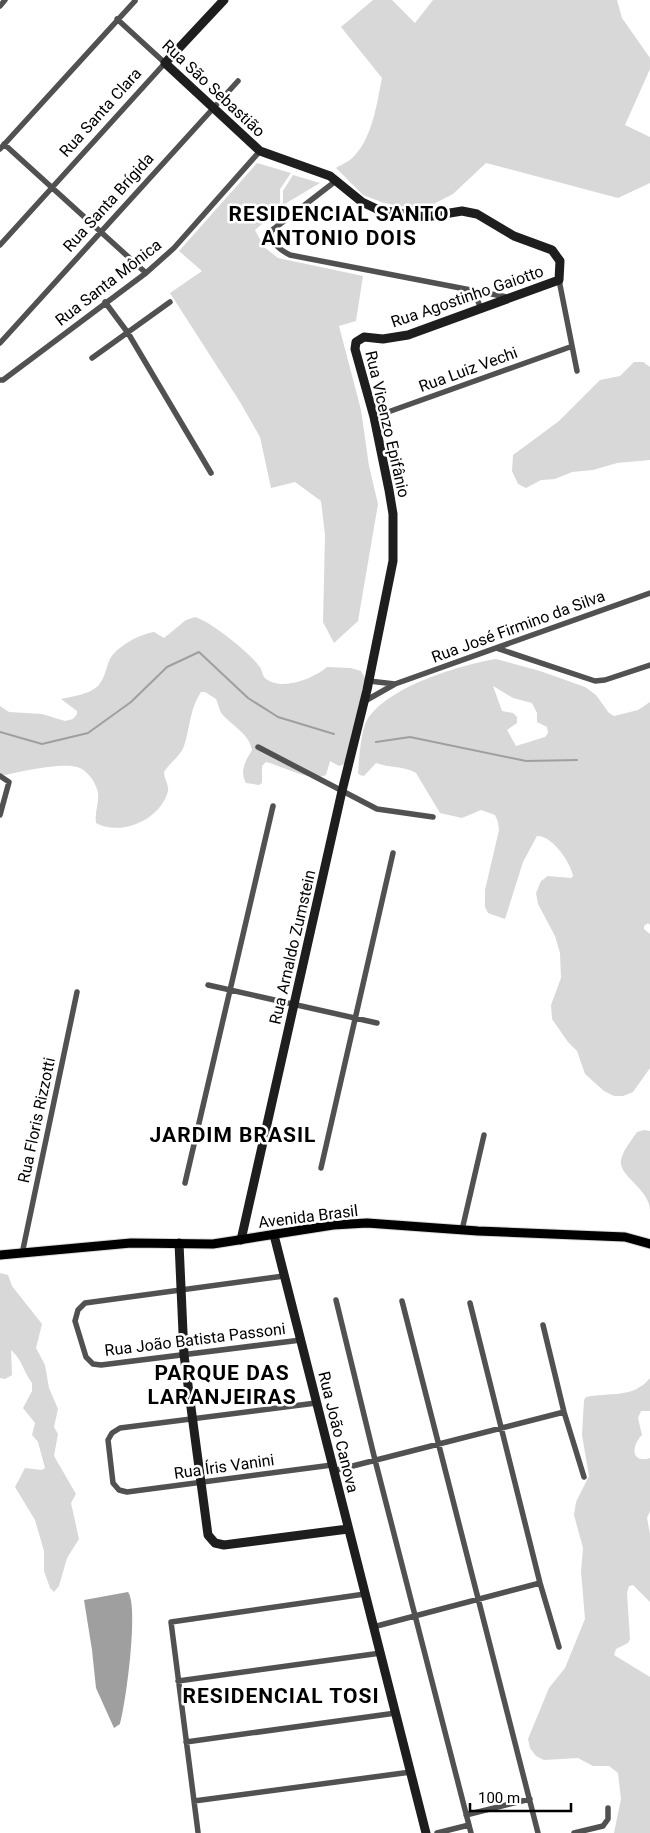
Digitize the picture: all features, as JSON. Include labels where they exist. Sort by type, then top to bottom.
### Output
[{"type":"main road","name":"Avenida Brasil","points":[[0,1255],[131,1242],[213,1244],[333,1225],[367,1223],[462,1230],[616,1236],[650,1244]]},
{"type":"street","points":[[0,6],[5,0]]},
{"type":"street","name":"Rua Santa Clara","points":[[0,246],[224,0]]},
{"type":"street","points":[[135,1],[2,146],[53,187],[146,273]]},
{"type":"street","name":"Rua São Sebastião","points":[[117,19],[260,151],[338,180],[362,202],[379,210],[426,217],[469,212],[477,214],[514,236],[547,247],[560,261],[559,280]]},
{"type":"street","name":"Rua Santa Brígida","points":[[0,343],[238,81]]},
{"type":"street","name":"Rua Santa Mônica","points":[[2,380],[146,273],[174,248],[260,151]]},
{"type":"street","points":[[338,180],[271,231],[273,240],[279,250],[290,255],[512,298]]},
{"type":"street","points":[[559,280],[570,347],[577,372]]},
{"type":"street","name":"Rua Agostinho Gaiotto","points":[[356,342],[364,338],[383,339],[408,335],[559,280]]},
{"type":"street","points":[[474,291],[481,309]]},
{"type":"street","points":[[105,302],[128,333],[211,473]]},
{"type":"street","points":[[92,358],[170,302]]},
{"type":"street","name":"Rua Vicenzo Epifânio","points":[[356,342],[355,349],[374,417],[393,514],[393,561],[372,661]]},
{"type":"street","name":"Rua Luiz Vechi","points":[[374,417],[570,347]]},
{"type":"street","name":"Rua José Firmino da Silva","points":[[365,701],[395,684],[650,593]]},
{"type":"street","points":[[496,648],[595,681],[604,680],[650,665]]},
{"type":"street","name":"Rua Arnaldo Zumstein","points":[[241,1240],[342,791],[365,701],[372,661]]},
{"type":"street","name":"Rua José Firmino da Silva","points":[[369,681],[395,684]]},
{"type":"street","points":[[258,747],[377,809],[433,817]]},
{"type":"street","points":[[0,776],[9,782],[0,815]]},
{"type":"street","points":[[185,1183],[273,806]]},
{"type":"street","points":[[321,1168],[393,853]]},
{"type":"street","points":[[208,985],[377,1023]]},
{"type":"street","name":"Rua Floris Rizzotti","points":[[22,1254],[77,992]]},
{"type":"street","points":[[462,1230],[484,1135]]},
{"type":"street","name":"Rua João Canova","points":[[274,1235],[426,1833]]},
{"type":"street","points":[[179,1243],[184,1355],[208,1535],[215,1543],[224,1545],[348,1529]]},
{"type":"street","points":[[181,1290],[284,1276]]},
{"type":"street","name":"Rua João Batista Passoni","points":[[181,1290],[85,1303],[78,1310],[75,1321],[86,1356],[93,1364],[101,1365],[300,1340]]},
{"type":"street","points":[[336,1300],[471,1833]]},
{"type":"street","points":[[402,1300],[538,1833]]},
{"type":"street","points":[[470,1303],[540,1583],[559,1647]]},
{"type":"street","points":[[543,1326],[564,1412],[584,1477]]},
{"type":"street","points":[[193,1419],[316,1403]]},
{"type":"street","name":"Rua Íris Vanini","points":[[193,1419],[120,1428],[112,1433],[108,1440],[113,1483],[119,1490],[127,1492],[333,1468],[375,1460],[564,1412]]},
{"type":"street","points":[[374,1627],[540,1583]]},
{"type":"street","points":[[198,1832],[171,1622],[365,1594]]},
{"type":"street","points":[[178,1681],[380,1654]]},
{"type":"street","points":[[186,1742],[396,1712]]},
{"type":"street","points":[[194,1802],[411,1772]]},
{"type":"street","points":[[466,1815],[530,1799]]},
{"type":"street","points":[[574,1833],[603,1826],[608,1819],[608,1808]]},
{"type":"street","points":[[438,1833],[469,1825]]},
{"type":"street","points":[[603,1826],[605,1833]]},
{"type":"shaded area","points":[[373,0],[392,0],[415,23],[433,0],[617,0],[622,18],[650,58],[650,69],[625,125],[650,137],[650,183],[618,198],[486,163],[453,194],[422,210],[384,203],[363,195],[336,168],[353,157],[366,138],[376,108],[382,78],[341,27]]},
{"type":"shaded area","points":[[257,163],[291,173],[280,189],[280,209],[255,230],[264,247],[278,258],[363,276],[356,321],[339,326],[361,410],[369,466],[378,504],[358,621],[334,643],[323,622],[325,535],[321,501],[295,482],[271,488],[260,437],[240,402],[170,293],[202,271],[179,251]]},
{"type":"shaded area","points":[[293,175],[320,183],[283,205],[283,191]]},
{"type":"shaded area","points":[[634,362],[643,362],[650,367],[650,460],[617,463],[593,470],[572,472],[555,479],[541,480],[526,488],[518,484],[512,471],[513,455],[559,421],[600,380],[620,376]]},
{"type":"shaded area","points":[[195,617],[210,625],[239,646],[259,666],[264,677],[273,682],[289,684],[297,682],[314,676],[327,667],[351,668],[361,671],[367,681],[363,704],[352,732],[345,764],[339,766],[330,761],[326,775],[319,777],[296,773],[266,762],[262,766],[262,783],[259,785],[246,783],[243,770],[252,750],[250,744],[244,734],[222,714],[216,699],[205,692],[201,692],[192,711],[184,746],[164,772],[168,791],[164,801],[157,810],[139,823],[117,828],[106,827],[96,823],[97,789],[89,775],[77,767],[50,767],[0,776],[0,706],[9,712],[42,714],[65,721],[73,719],[77,711],[61,699],[85,693],[98,686],[112,656],[122,646],[148,633],[154,632],[164,638],[186,620]]},
{"type":"shaded area","points":[[496,659],[540,671],[585,687],[596,695],[609,713],[614,716],[638,710],[650,702],[650,925],[648,923],[644,926],[644,929],[650,934],[650,1068],[633,1092],[623,1096],[614,1096],[604,1091],[585,1074],[577,1051],[568,1042],[552,1019],[551,1005],[561,978],[560,953],[555,936],[538,904],[536,893],[541,881],[548,876],[571,878],[573,876],[565,857],[549,840],[537,836],[523,862],[505,919],[488,913],[485,907],[485,890],[499,830],[495,815],[481,810],[462,818],[440,813],[416,773],[407,769],[376,763],[364,776],[358,773],[363,731],[367,720],[377,708],[390,697],[425,679]],"holes":[[[493,686],[513,698],[532,703],[537,713],[537,722],[547,727],[548,733],[545,737],[516,746],[507,730],[517,723],[517,717],[513,713],[502,711]]]},
{"type":"shaded area","points":[[650,1131],[650,1210],[645,1195],[621,1166],[622,1156],[628,1145],[637,1132]]},
{"type":"shaded area","points":[[0,1273],[8,1275],[12,1286],[42,1324],[36,1348],[45,1365],[49,1388],[58,1409],[54,1427],[58,1434],[54,1456],[76,1494],[71,1503],[79,1539],[67,1558],[59,1586],[54,1592],[50,1588],[44,1571],[44,1551],[35,1520],[15,1487],[25,1468],[42,1470],[45,1468],[38,1442],[32,1435],[35,1423],[23,1408],[32,1391],[32,1383],[18,1358],[11,1350],[12,1375],[5,1379],[0,1378]]},
{"type":"shaded area","points":[[650,1378],[650,1411],[641,1411],[638,1418],[642,1435],[636,1444],[635,1453],[639,1458],[650,1458],[650,1511],[647,1518],[650,1534],[650,1602],[633,1585],[629,1586],[627,1593],[630,1639],[628,1643],[616,1649],[614,1655],[650,1677],[650,1833],[614,1833],[621,1799],[618,1773],[609,1766],[593,1766],[578,1758],[544,1760],[536,1756],[530,1748],[528,1739],[549,1688],[565,1668],[585,1619],[581,1571],[583,1548],[574,1515],[576,1502],[589,1476],[582,1435],[584,1400],[586,1397],[629,1392],[643,1385]]},
{"type":"shaded area","points":[[128,1592],[131,1601],[132,1635],[128,1677],[120,1724],[114,1728],[96,1688],[84,1600]]},
{"type":"waterway","points":[[0,732],[42,744],[88,733],[131,702],[167,667],[199,652],[248,698],[278,717],[334,734]]},
{"type":"waterway","points":[[376,742],[410,737],[526,761],[577,760]]},
{"type":"district","name":"RESIDENCIAL SANTO ANTONIO DOIS","points":[[339,226]]},
{"type":"district","name":"JARDIM BRASIL","points":[[233,1135]]},
{"type":"district","name":"PARQUE DAS LARANJEIRAS","points":[[222,1385]]},
{"type":"district","name":"RESIDENCIAL TOSI","points":[[281,1696]]}]
